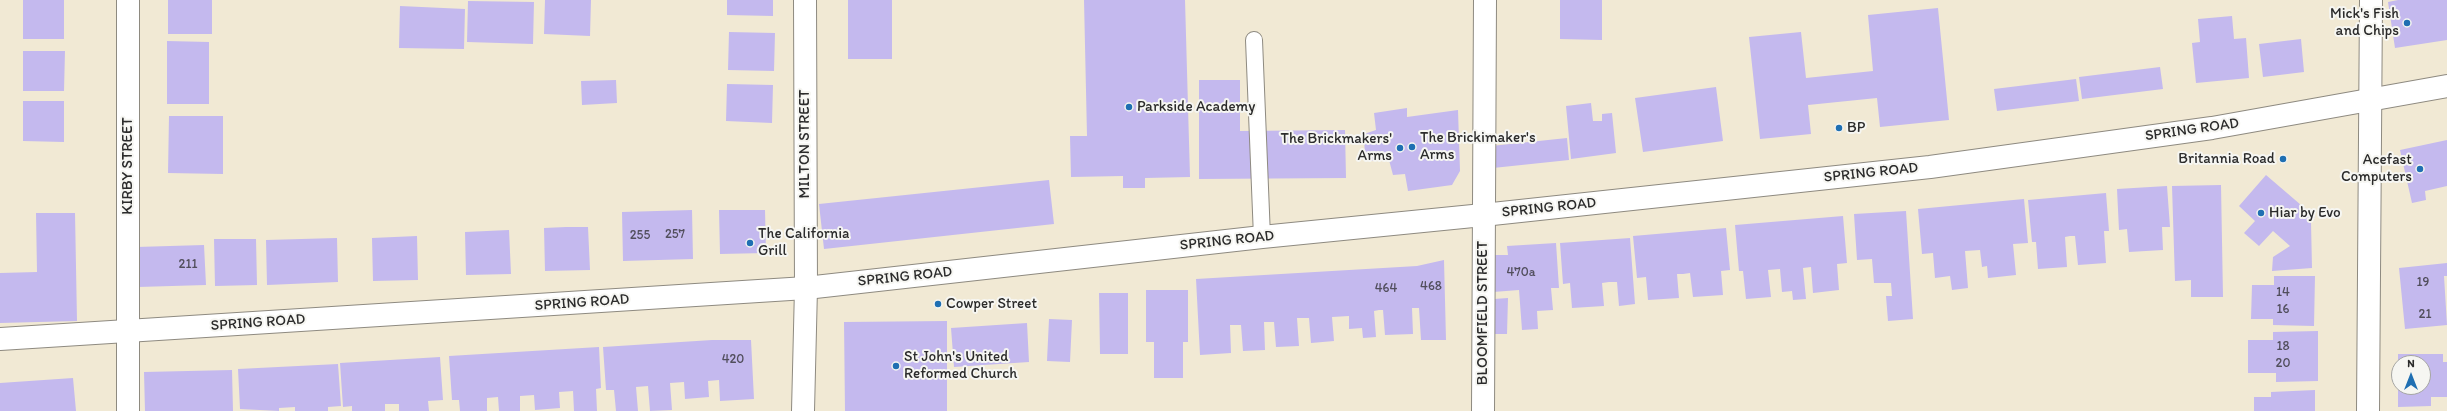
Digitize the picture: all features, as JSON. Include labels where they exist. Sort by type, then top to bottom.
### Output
[{"type":"street","name":"KIRBY STREET","points":[[128,0],[128,411]]},
{"type":"street","name":"MILTON STREET","points":[[805,0],[806,288]]},
{"type":"street","name":"BLOOMFIELD STREET","points":[[1483,411],[1485,0]]},
{"type":"street","points":[[2368,411],[2371,0]]},
{"type":"street","name":"SPRING ROAD","points":[[0,339],[806,288],[1262,237],[1483,216],[1930,167],[2212,128],[2447,86]]},
{"type":"street","points":[[803,411],[806,288]]},
{"type":"lane","points":[[1254,40],[1262,237]]},
{"type":"building","points":[[23,0],[64,0],[64,39],[23,39]]},
{"type":"building","points":[[168,0],[212,0],[212,34],[168,34]]},
{"type":"building","points":[[545,0],[591,0],[590,36],[544,34]]},
{"type":"building","points":[[727,0],[773,0],[773,16],[727,15]]},
{"type":"building","points":[[848,0],[892,0],[892,59],[848,59]]},
{"type":"building","name":"Parkside Academy","points":[[1084,0],[1185,0],[1190,177],[1145,178],[1145,188],[1123,188],[1123,176],[1071,177],[1070,136],[1087,136]]},
{"type":"building","points":[[1560,0],[1602,0],[1602,40],[1560,39]]},
{"type":"building","points":[[2398,0],[2447,0],[2447,40],[2395,48],[2388,2]]},
{"type":"building","points":[[468,1],[534,2],[533,44],[467,42]]},
{"type":"building","points":[[400,6],[465,9],[464,49],[399,48]]},
{"type":"building","points":[[1938,8],[1949,120],[1880,127],[1877,98],[1808,105],[1811,134],[1760,139],[1749,37],[1801,32],[1806,78],[1873,71],[1868,15]]},
{"type":"building","points":[[2232,16],[2234,39],[2246,38],[2249,78],[2196,83],[2192,43],[2200,42],[2198,19]]},
{"type":"building","points":[[729,32],[775,33],[774,71],[728,70]]},
{"type":"building","points":[[2301,39],[2304,72],[2263,77],[2259,44]]},
{"type":"building","points":[[167,41],[209,42],[209,104],[167,104]]},
{"type":"building","points":[[23,51],[65,51],[64,91],[23,91]]},
{"type":"building","points":[[2160,67],[2163,89],[2082,99],[2079,77]]},
{"type":"building","points":[[2076,79],[2079,101],[1997,111],[1994,89]]},
{"type":"building","points":[[616,80],[617,103],[582,105],[581,81]]},
{"type":"building","points":[[1199,80],[1240,80],[1240,131],[1345,130],[1346,178],[1199,179]]},
{"type":"building","points":[[727,84],[773,85],[772,123],[726,121]]},
{"type":"building","points":[[1716,87],[1723,141],[1643,152],[1635,98]]},
{"type":"building","points":[[23,101],[64,101],[64,142],[23,141]]},
{"type":"building","points":[[1591,103],[1593,121],[1602,121],[1602,114],[1612,113],[1616,153],[1571,159],[1566,106]]},
{"type":"building","name":"The Brickimaker's Arms","points":[[1407,108],[1407,117],[1458,110],[1460,171],[1452,185],[1408,191],[1405,174],[1393,175],[1389,160],[1365,161],[1364,134],[1376,130],[1374,113]]},
{"type":"building","points":[[169,116],[223,116],[223,174],[168,173]]},
{"type":"building","points":[[1567,138],[1569,160],[1493,168],[1491,146]]},
{"type":"building","name":"Acefast Computers","points":[[2447,140],[2447,186],[2425,191],[2426,200],[2412,203],[2400,150]]},
{"type":"building","points":[[2266,175],[2315,217],[2311,222],[2312,268],[2272,271],[2273,257],[2290,246],[2273,231],[2259,246],[2244,233],[2255,221],[2239,206]]},
{"type":"building","points":[[1049,180],[1054,224],[824,249],[819,204]]},
{"type":"building","points":[[2221,185],[2223,297],[2191,297],[2191,280],[2175,281],[2172,186]]},
{"type":"building","points":[[2167,186],[2170,227],[2162,227],[2163,250],[2129,252],[2127,229],[2119,230],[2117,189]]},
{"type":"building","points":[[2106,193],[2109,231],[2104,231],[2106,263],[2078,265],[2075,236],[2070,236],[2065,237],[2067,267],[2038,269],[2036,242],[2032,242],[2028,200]]},
{"type":"building","points":[[2024,199],[2028,243],[2013,244],[2016,275],[1988,278],[1987,266],[1982,267],[1980,250],[1965,251],[1968,288],[1952,290],[1950,276],[1935,278],[1933,253],[1922,254],[1918,209]]},
{"type":"building","points":[[692,210],[693,259],[623,261],[622,212]]},
{"type":"building","points":[[719,210],[765,210],[766,253],[720,254]]},
{"type":"building","points":[[1906,211],[1913,319],[1888,321],[1886,296],[1892,296],[1891,283],[1874,283],[1872,259],[1857,260],[1854,214]]},
{"type":"building","points":[[36,213],[75,213],[77,321],[0,323],[0,273],[37,272]]},
{"type":"building","points":[[1843,216],[1847,263],[1837,264],[1839,290],[1813,293],[1811,267],[1803,268],[1806,299],[1793,300],[1792,291],[1782,292],[1780,269],[1768,270],[1771,297],[1746,299],[1743,271],[1739,271],[1735,225]]},
{"type":"building","points":[[588,227],[590,270],[545,271],[544,228]]},
{"type":"building","points":[[1726,228],[1730,270],[1721,271],[1723,295],[1693,297],[1690,273],[1677,274],[1679,298],[1648,300],[1646,277],[1637,278],[1633,236]]},
{"type":"building","points":[[509,230],[511,274],[466,275],[465,232]]},
{"type":"building","points":[[417,236],[418,280],[373,281],[372,238]]},
{"type":"building","points":[[337,238],[338,282],[267,285],[266,240]]},
{"type":"building","points":[[1630,238],[1635,304],[1619,306],[1617,282],[1609,282],[1602,283],[1604,306],[1572,308],[1570,283],[1563,284],[1560,243]]},
{"type":"building","points":[[214,239],[256,239],[257,285],[215,286]]},
{"type":"building","points":[[1556,243],[1559,288],[1551,288],[1553,310],[1537,311],[1538,329],[1522,330],[1519,290],[1493,292],[1493,255],[1508,255],[1507,246]]},
{"type":"building","points":[[204,245],[206,285],[138,287],[136,247]]},
{"type":"building","points":[[1444,260],[1446,340],[1421,340],[1419,308],[1412,308],[1413,334],[1385,335],[1383,310],[1379,310],[1374,311],[1376,337],[1363,338],[1362,328],[1349,329],[1349,316],[1332,317],[1334,341],[1311,343],[1309,318],[1297,318],[1299,346],[1276,347],[1274,322],[1264,322],[1265,350],[1243,351],[1241,325],[1230,325],[1231,353],[1200,355],[1196,279],[1417,266]]},
{"type":"building","points":[[2447,263],[2447,276],[2444,276],[2447,325],[2405,329],[2399,268]]},
{"type":"building","points":[[2274,276],[2315,276],[2314,326],[2273,325],[2273,319],[2251,319],[2252,285],[2274,285]]},
{"type":"building","points":[[1146,290],[1188,290],[1188,342],[1183,342],[1183,378],[1154,378],[1154,342],[1146,342]]},
{"type":"building","points":[[1099,293],[1128,293],[1128,354],[1100,354]]},
{"type":"building","points":[[1508,298],[1507,334],[1494,334],[1494,299]]},
{"type":"building","points":[[1049,319],[1072,320],[1070,362],[1047,361]]},
{"type":"building","name":"St John's United Reformed Church","points":[[947,321],[947,411],[845,411],[844,322]]},
{"type":"building","points":[[1027,323],[1029,362],[954,367],[951,328]]},
{"type":"building","points":[[2318,331],[2318,381],[2276,382],[2276,373],[2248,373],[2248,340],[2273,340],[2273,332]]},
{"type":"building","points":[[712,340],[751,340],[754,399],[720,401],[719,380],[708,381],[709,397],[685,399],[684,382],[670,383],[672,410],[650,411],[648,386],[636,387],[638,411],[616,411],[614,390],[606,390],[603,347]]},
{"type":"building","points":[[599,347],[601,388],[596,389],[597,411],[574,411],[573,391],[559,392],[560,408],[535,410],[534,395],[520,396],[520,411],[499,411],[498,397],[487,398],[487,411],[460,411],[459,400],[452,400],[449,356]]},
{"type":"building","points":[[2443,354],[2443,362],[2447,362],[2447,397],[2431,397],[2431,406],[2398,407],[2398,395],[2431,395],[2431,355],[2398,355]]},
{"type":"building","points":[[440,357],[443,400],[428,401],[429,411],[399,411],[399,404],[385,404],[385,411],[352,411],[352,406],[343,407],[340,363]]},
{"type":"building","points":[[338,364],[341,406],[328,407],[328,411],[295,411],[295,407],[279,408],[279,411],[240,409],[238,369]]},
{"type":"building","points":[[232,370],[233,411],[145,411],[144,372]]},
{"type":"building","points":[[73,378],[76,411],[0,411],[0,383]]},
{"type":"building","points":[[2315,390],[2315,411],[2254,411],[2254,397],[2271,397],[2271,392]]},
{"type":"place","name":"Mick's Fish and Chips","points":[[2407,23]]},
{"type":"place","name":"Parkside Academy","points":[[1129,107]]},
{"type":"place","name":"BP","points":[[1839,128]]},
{"type":"place","name":"The Brickimaker's Arms","points":[[1412,147]]},
{"type":"place","name":"The Brickmakers' Arms","points":[[1400,148]]},
{"type":"place","name":"Britannia Road","points":[[2283,159]]},
{"type":"place","name":"Acefast Computers","points":[[2420,169]]},
{"type":"place","name":"Hiar by Evo","points":[[2261,213]]},
{"type":"place","name":"The California Grill","points":[[750,243]]},
{"type":"place","name":"Cowper Street","points":[[938,304]]},
{"type":"place","name":"St John's United Reformed Church","points":[[896,366]]}]
